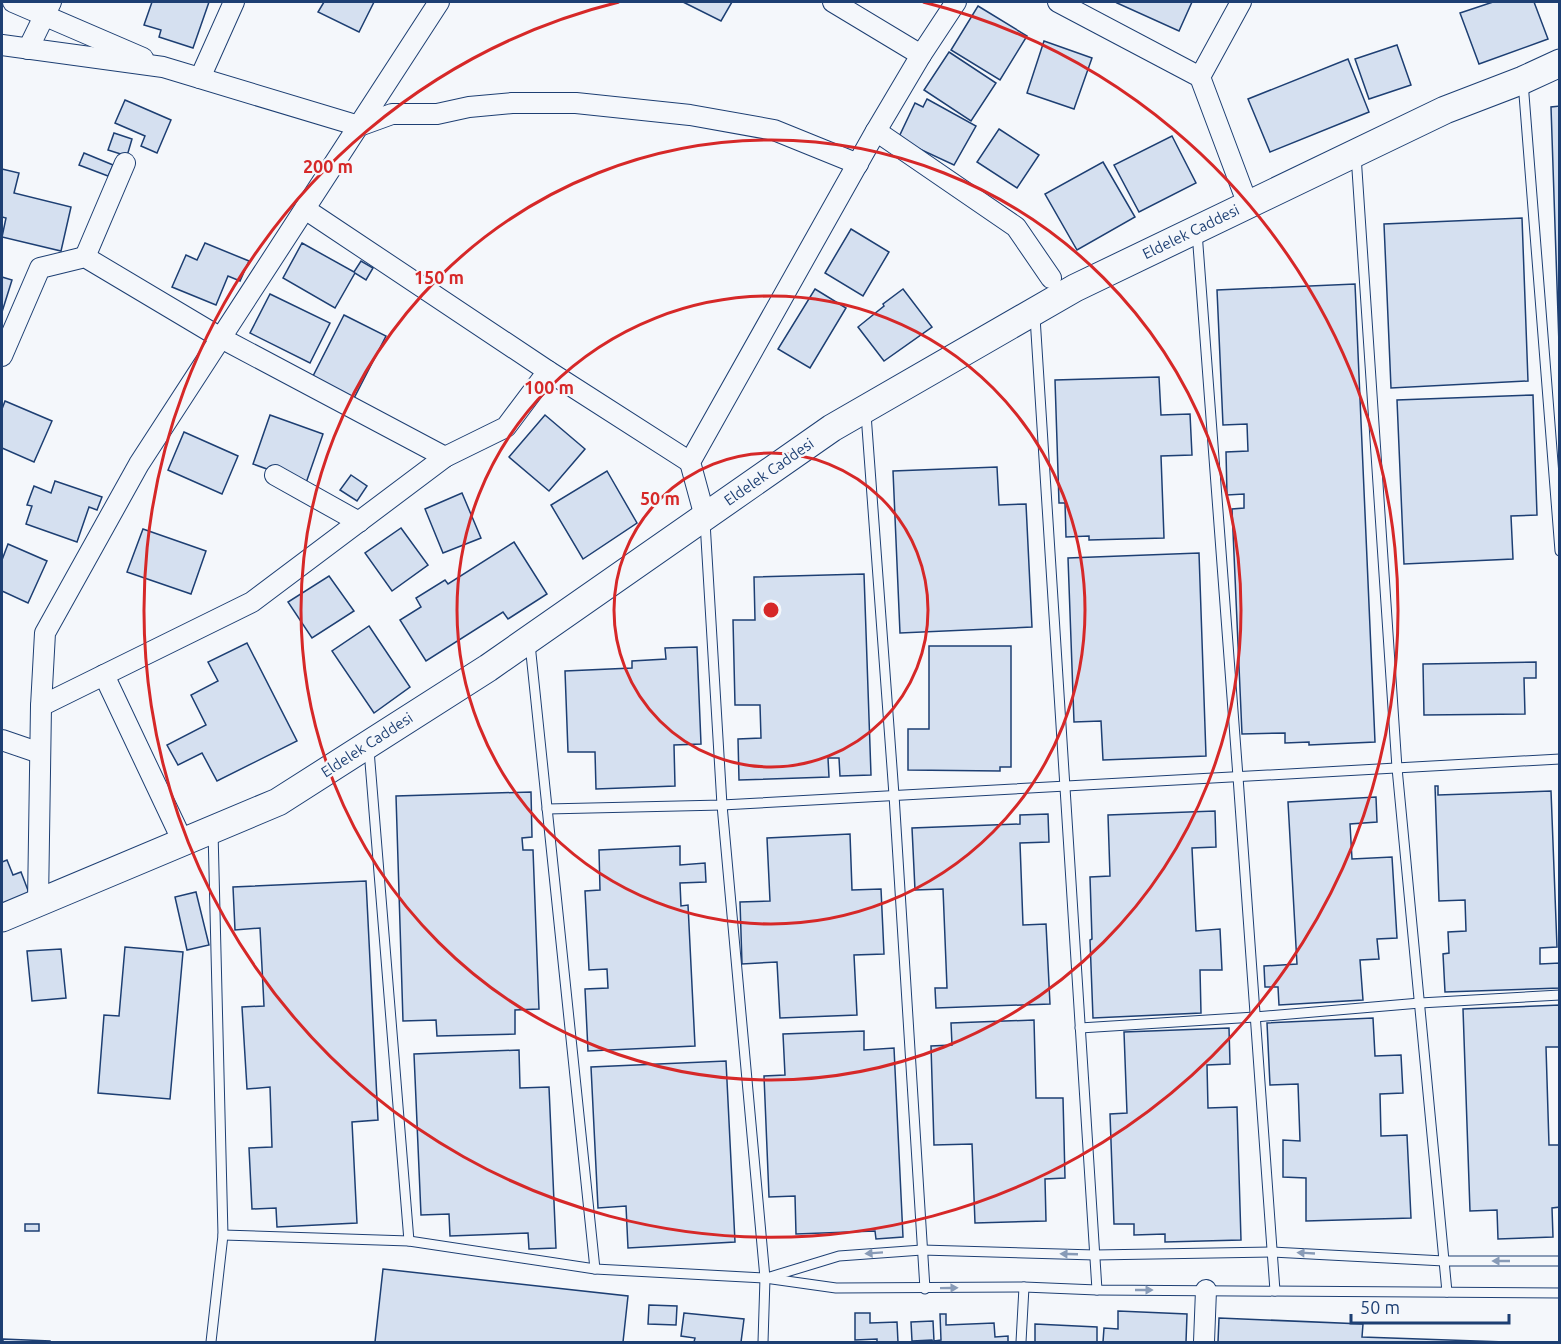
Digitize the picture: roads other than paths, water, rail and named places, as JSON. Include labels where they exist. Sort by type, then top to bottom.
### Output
[{"type":"street","points":[[13,2],[48,8],[163,67]]},
{"type":"street","points":[[200,78],[234,2]]},
{"type":"street","points":[[38,903],[41,706],[45,633],[140,464],[439,2]]},
{"type":"street","points":[[833,2],[921,55]]},
{"type":"street","points":[[690,462],[876,131],[921,55],[956,2]]},
{"type":"street","points":[[1058,2],[1200,77],[1248,205]]},
{"type":"street","points":[[1200,77],[1241,2]]},
{"type":"street","points":[[28,49],[48,8]]},
{"type":"street","points":[[2,45],[163,67],[359,126],[392,114],[437,114],[469,107],[512,103],[576,103],[690,115],[774,130],[858,164]]},
{"type":"street","name":"Eldelek Caddesi","points":[[2,918],[278,802],[488,668],[832,428],[1075,288],[1356,152],[1445,111],[1560,63]]},
{"type":"street","points":[[876,131],[1016,227],[1051,278]]},
{"type":"street","points":[[85,257],[125,164]]},
{"type":"street","points":[[305,209],[548,371],[690,462],[705,517]]},
{"type":"street","points":[[2,356],[40,268],[85,257],[221,338],[445,458]]},
{"type":"street","points":[[41,706],[252,602],[445,458],[506,427],[548,371]]},
{"type":"street","points":[[275,475],[359,522]]},
{"type":"street","points":[[104,675],[183,842]]},
{"type":"street","points":[[2,740],[40,753]]},
{"type":"street","points":[[1204,1342],[1206,1290]]},
{"type":"lane","points":[[1523,80],[1560,551]]},
{"type":"lane","points":[[1356,152],[1397,768],[1447,1292]]},
{"type":"lane","points":[[1197,230],[1275,1291]]},
{"type":"lane","points":[[1034,312],[1097,1290]]},
{"type":"lane","points":[[865,409],[894,795],[925,1288]]},
{"type":"lane","points":[[705,517],[722,805],[765,1278],[763,1342]]},
{"type":"lane","points":[[529,639],[595,1269]]},
{"type":"lane","points":[[368,744],[409,1241]]},
{"type":"lane","points":[[547,809],[722,805],[1560,759]]},
{"type":"lane","points":[[211,1342],[223,1235],[213,829]]},
{"type":"lane","points":[[1080,1028],[1560,995]]},
{"type":"lane","points":[[223,1235],[409,1241],[595,1269],[765,1278],[836,1288],[1024,1287],[1097,1290],[1560,1293]]},
{"type":"lane","points":[[765,1278],[839,1256],[922,1250],[1095,1255],[1272,1252],[1444,1261],[1560,1261]]},
{"type":"lane","points":[[1021,1342],[1024,1287]]}]
